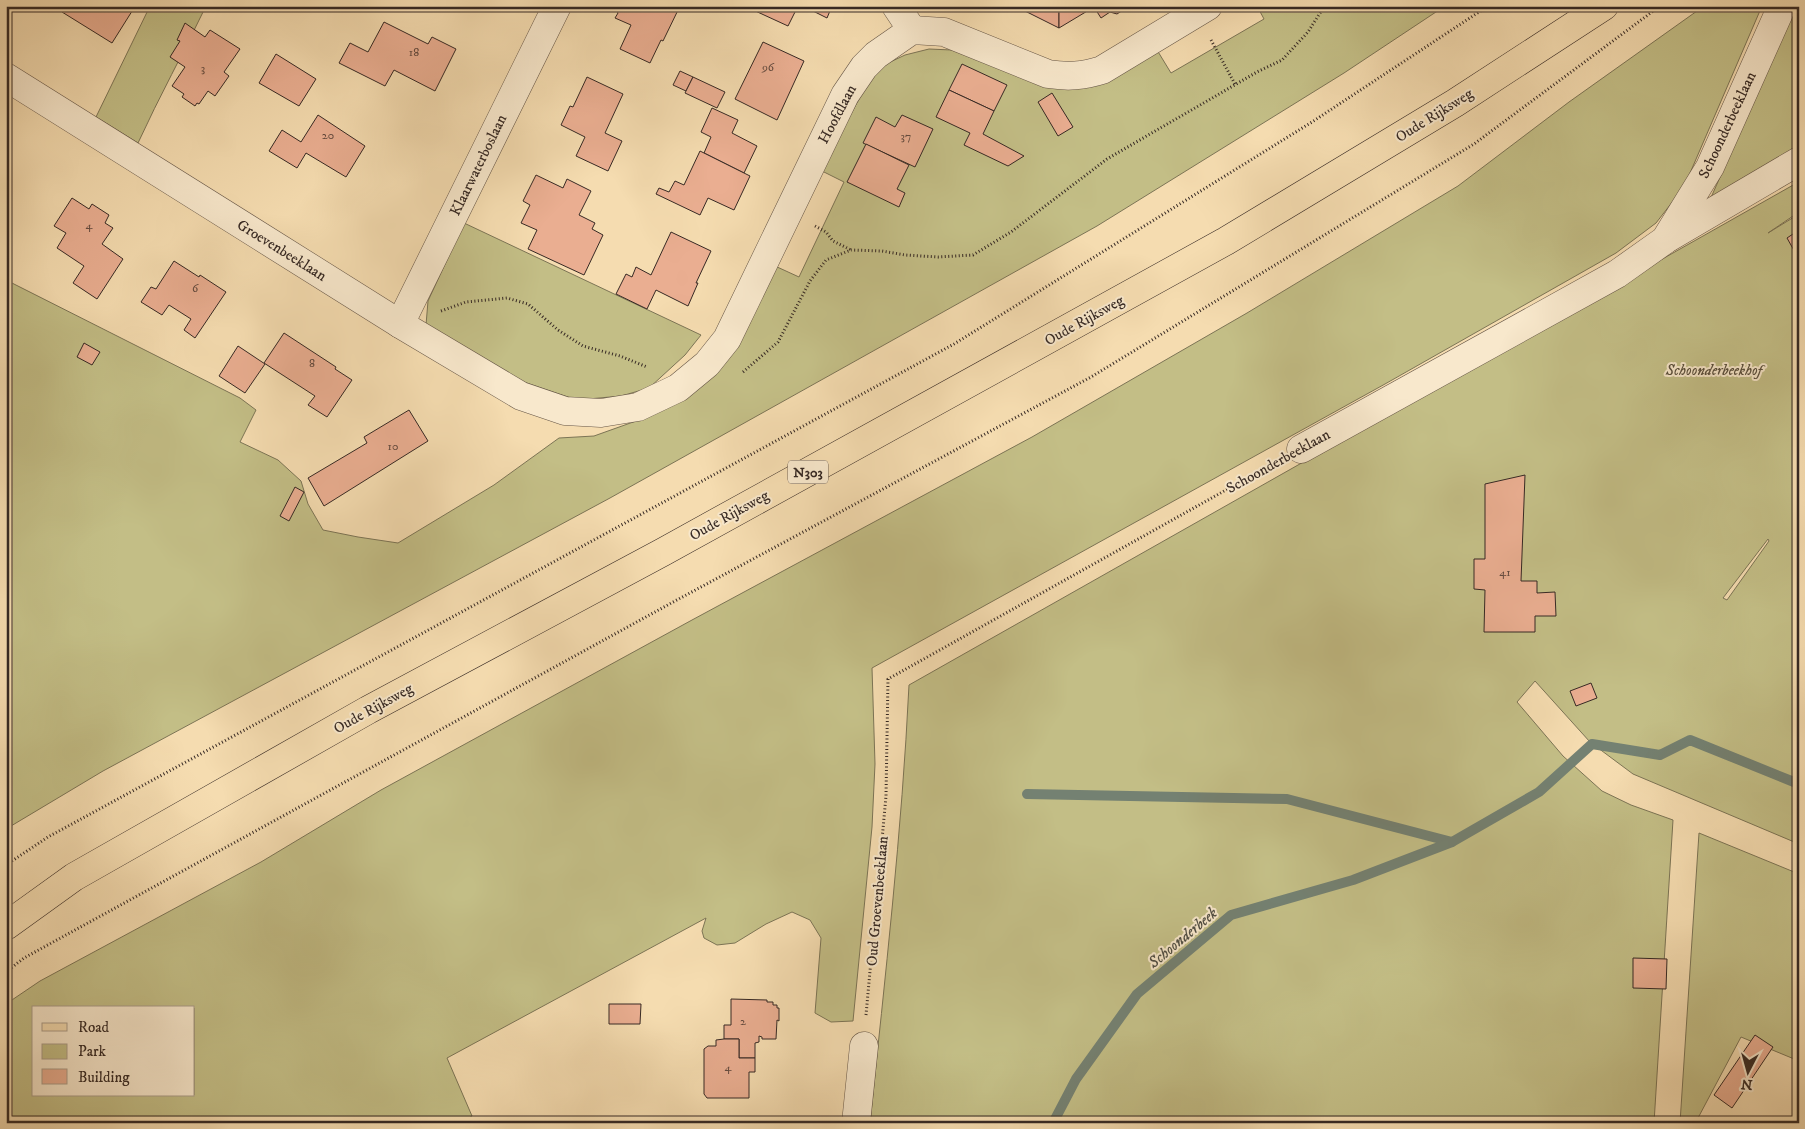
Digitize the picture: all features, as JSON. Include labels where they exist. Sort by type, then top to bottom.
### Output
[{"type":"main road","name":"Oude Rijksweg","points":[[6,926],[74,877],[368,710],[663,552],[1226,242],[1455,103],[1604,6]]},
{"type":"street","name":"Klaarwaterboslaan","points":[[400,324],[557,6]]},
{"type":"street","points":[[896,6],[912,30],[944,32],[1028,67],[1048,74],[1066,77],[1085,75],[1102,70],[1202,10]]},
{"type":"street","name":"Schoonderbeeklaan","points":[[1665,240],[1710,167],[1782,6]]},
{"type":"street","name":"Hoofdlaan","points":[[565,411],[601,413],[638,407],[678,388],[707,364],[727,339],[844,95],[876,54],[912,30]]},
{"type":"street","name":"Groevenbeeklaan","points":[[6,77],[400,324],[521,396],[565,411]]},
{"type":"street","name":"Schoonderbeeklaan","points":[[1301,448],[1617,274],[1665,240],[1799,161]]},
{"type":"street","points":[[856,1123],[864,1046]]},
{"type":"path","points":[[738,376],[778,342],[810,281],[826,260],[851,250],[882,251],[938,258],[973,255],[1011,232],[1107,160],[1282,60],[1308,32],[1320,13],[1327,6]]},
{"type":"path","points":[[6,865],[56,833],[954,344],[1312,122],[1488,6]]},
{"type":"path","points":[[6,972],[24,958],[675,601],[1091,377],[1474,144],[1660,6]]},
{"type":"path","points":[[1202,10],[1236,86]]},
{"type":"path","points":[[788,213],[826,232],[833,241],[851,250]]},
{"type":"path","points":[[400,324],[466,302],[506,298],[528,304],[558,330],[583,346],[620,356],[650,368],[678,388]]},
{"type":"path","name":"Schoonderbeeklaan","points":[[888,679],[1301,448]]},
{"type":"path","name":"Oud Groevenbeeklaan","points":[[864,1046],[886,796],[888,679]]},
{"type":"green space","points":[[150,6],[206,6],[138,143],[96,117]]},
{"type":"green space","points":[[1257,6],[1445,6],[1344,73],[1097,226],[610,498],[103,771],[6,829],[6,280],[240,398],[256,410],[240,442],[278,460],[301,481],[308,504],[323,530],[398,543],[494,485],[559,438],[594,436],[671,406],[775,266],[799,277],[844,182],[820,170],[869,81],[886,64],[905,55],[929,49],[952,50],[1050,87],[1157,50],[1171,73],[1264,19]]},
{"type":"green space","points":[[1704,6],[1762,6],[1684,187],[1656,223],[1616,253],[1385,384],[872,668],[875,764],[872,827],[853,1021],[831,1022],[815,1013],[821,938],[810,920],[792,912],[766,924],[735,943],[717,945],[704,938],[702,931],[706,918],[447,1058],[472,1116],[461,1123],[6,1123],[6,1004],[40,981],[261,862],[381,790],[1032,437],[1247,313],[1458,186],[1569,102]]},
{"type":"green space","name":"Schoonderbeekhof","points":[[1796,6],[1799,6],[1799,212],[1768,233],[1799,214],[1799,844],[1633,774],[1590,742],[1535,681],[1517,702],[1563,756],[1602,791],[1631,805],[1673,820],[1654,1123],[870,1123],[898,849],[909,685],[1795,184],[1776,164],[1709,202]],"holes":[[[1768,539],[1769,541],[1727,600],[1723,598]]]},
{"type":"green space","points":[[464,223],[701,335],[685,355],[649,388],[621,396],[577,400],[524,382],[426,325],[428,301]]},
{"type":"green space","points":[[1699,833],[1799,874],[1799,1061],[1741,1037],[1698,1118],[1706,1123],[1680,1123]]},
{"type":"building","points":[[65,6],[131,6],[134,8],[112,43],[62,12]]},
{"type":"building","points":[[614,6],[680,6],[650,63],[620,49],[631,25],[615,18],[618,13]]},
{"type":"building","points":[[752,6],[798,6],[788,26],[751,9]]},
{"type":"building","points":[[803,6],[832,6],[827,18]]},
{"type":"building","points":[[1015,6],[1059,6],[1059,28]]},
{"type":"building","points":[[1059,6],[1125,6],[1126,8],[1117,14],[1110,12],[1101,18],[1094,7],[1059,28]]},
{"type":"building","points":[[384,22],[428,44],[432,37],[456,49],[435,91],[394,70],[385,86],[339,63],[350,43],[368,52]]},
{"type":"building","points":[[185,23],[205,37],[210,30],[240,49],[224,72],[229,76],[215,96],[208,91],[199,104],[197,103],[195,106],[182,97],[184,94],[172,86],[185,67],[170,57],[180,41],[177,40]]},
{"type":"building","points":[[763,42],[804,61],[777,120],[735,99]]},
{"type":"building","points":[[276,54],[316,79],[299,106],[259,83]]},
{"type":"building","points":[[962,64],[1007,85],[994,111],[949,90]]},
{"type":"building","points":[[680,71],[693,77],[686,91],[673,85]]},
{"type":"building","points":[[587,77],[623,94],[605,133],[622,141],[608,171],[576,156],[585,137],[561,125],[570,106],[573,107]]},
{"type":"building","points":[[693,77],[725,92],[717,108],[685,93]]},
{"type":"building","points":[[949,90],[994,111],[983,134],[1024,156],[1008,166],[964,145],[970,133],[936,117]]},
{"type":"building","points":[[1052,93],[1073,127],[1058,136],[1038,102]]},
{"type":"building","points":[[712,108],[738,120],[732,133],[757,146],[744,173],[704,153],[711,137],[701,132]]},
{"type":"building","points":[[318,115],[365,146],[346,177],[306,153],[297,168],[269,151],[282,130],[301,142]]},
{"type":"building","points":[[902,115],[933,129],[915,167],[863,143],[876,117],[895,127]]},
{"type":"building","points":[[866,144],[909,165],[897,189],[905,193],[899,207],[847,182]]},
{"type":"building","points":[[700,151],[750,176],[734,210],[708,198],[700,215],[656,194],[659,188],[669,192],[675,181],[684,185]]},
{"type":"building","points":[[536,175],[563,188],[567,179],[591,191],[579,215],[595,223],[592,229],[603,235],[584,275],[528,249],[537,230],[521,223],[530,205],[523,201]]},
{"type":"building","points":[[72,198],[89,209],[92,204],[109,215],[105,223],[113,228],[102,244],[123,259],[97,299],[73,283],[84,266],[57,248],[66,233],[54,226]]},
{"type":"building","points":[[1799,230],[1799,252],[1796,254],[1787,238]]},
{"type":"building","points":[[671,232],[711,251],[688,306],[656,290],[647,309],[616,294],[626,274],[632,277],[636,267],[651,275]]},
{"type":"building","points":[[174,261],[226,292],[195,338],[184,330],[191,319],[169,305],[162,315],[141,302],[151,287],[156,289]]},
{"type":"building","points":[[284,333],[336,367],[335,369],[352,380],[327,417],[308,405],[315,396],[264,363]]},
{"type":"building","points":[[84,343],[100,352],[92,365],[77,357]]},
{"type":"building","points":[[238,346],[265,364],[245,393],[219,376]]},
{"type":"building","points":[[409,410],[428,441],[324,506],[308,478],[367,443],[364,437]]},
{"type":"building","points":[[1525,475],[1521,581],[1537,581],[1537,593],[1555,592],[1556,616],[1535,616],[1535,632],[1484,632],[1485,590],[1474,589],[1474,559],[1485,559],[1485,484]]},
{"type":"building","points":[[295,487],[304,492],[289,521],[280,516]]},
{"type":"building","points":[[1591,683],[1597,698],[1576,706],[1570,691]]},
{"type":"building","points":[[1633,958],[1667,959],[1666,989],[1633,988]]},
{"type":"building","points":[[731,999],[767,1000],[767,1002],[773,1002],[773,1005],[777,1005],[777,1008],[779,1008],[776,1039],[762,1039],[759,1036],[759,1042],[755,1043],[755,1058],[739,1058],[739,1039],[724,1039],[724,1025],[731,1025]]},
{"type":"building","points":[[609,1004],[641,1004],[640,1024],[609,1024]]},
{"type":"building","points":[[1755,1035],[1773,1047],[1732,1108],[1714,1095]]},
{"type":"building","points":[[739,1039],[739,1058],[755,1058],[755,1072],[749,1072],[749,1098],[707,1098],[704,1094],[704,1049],[708,1046],[716,1046],[716,1040]]},
{"type":"waterway","name":"Schoonderbeek","points":[[1053,1123],[1076,1079],[1137,994],[1231,915],[1353,880],[1452,842],[1539,792],[1592,744],[1660,755],[1690,740],[1799,784]]},
{"type":"waterway","name":"Schoonderbeek","points":[[1027,794],[1287,799],[1452,842]]}]
